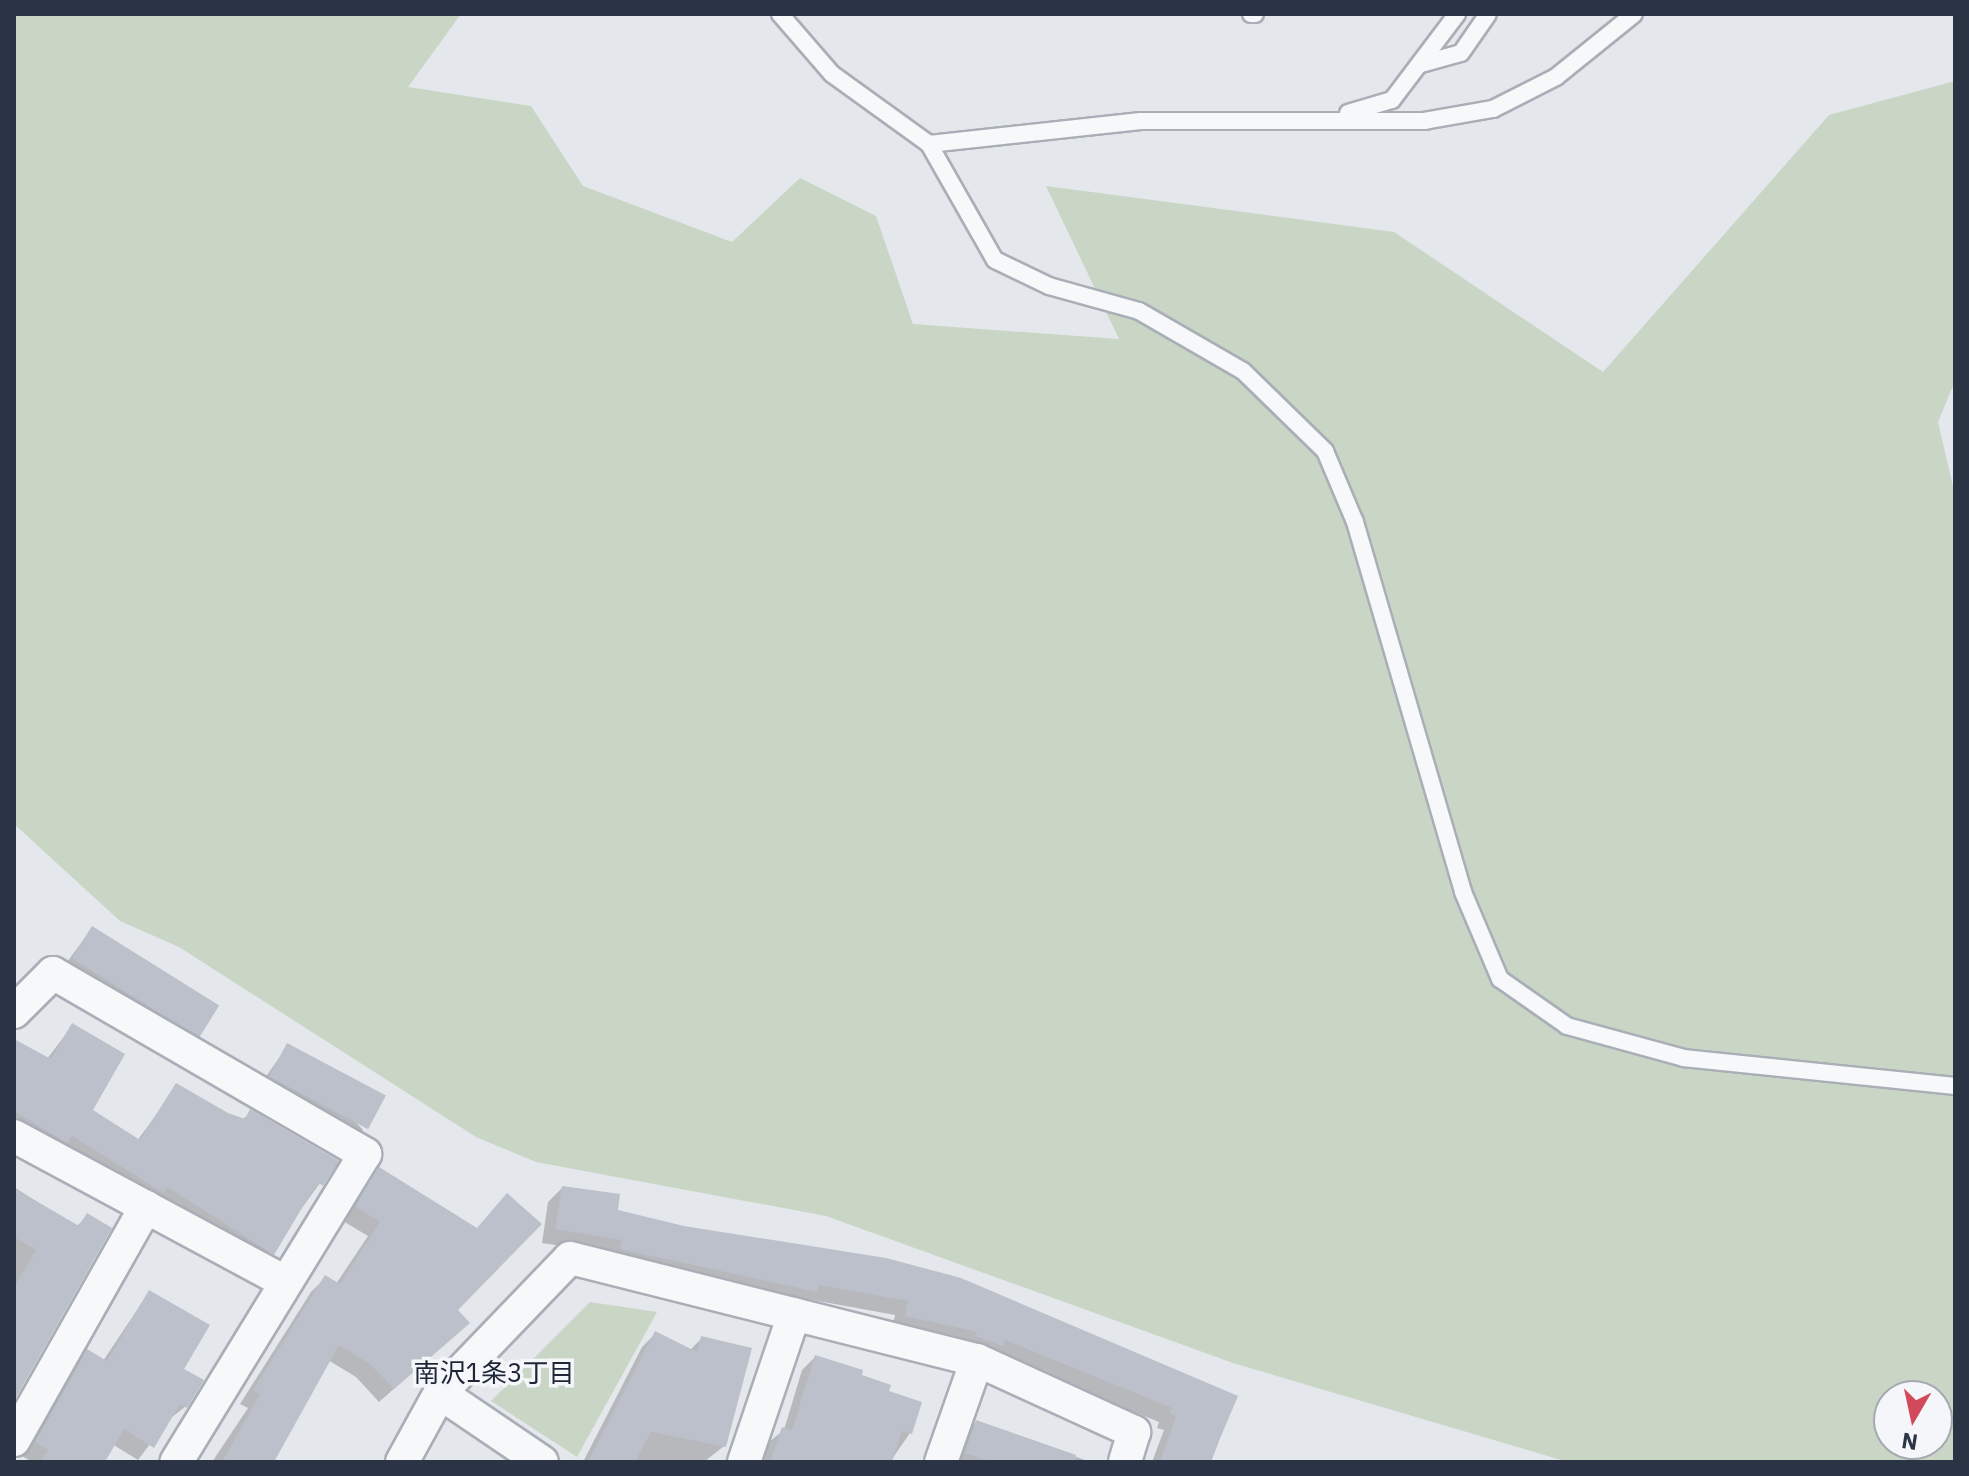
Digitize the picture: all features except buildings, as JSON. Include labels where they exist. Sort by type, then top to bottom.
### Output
[{"type":"street","points":[[14,1012],[53,973],[365,1154],[176,1462]]},
{"type":"street","points":[[14,1136],[285,1282]]},
{"type":"street","points":[[14,1440],[146,1207]]},
{"type":"street","points":[[402,1462],[440,1393],[570,1258],[977,1360],[1134,1432],[1125,1462]]},
{"type":"street","points":[[744,1462],[794,1314]]},
{"type":"street","points":[[941,1462],[977,1360]]},
{"type":"street","points":[[440,1393],[542,1462]]},
{"type":"lane","points":[[780,14],[832,74],[929,144],[995,260],[1049,286],[1139,311],[1243,371],[1325,451],[1355,522],[1463,892],[1500,979],[1567,1026],[1684,1058],[1955,1086]]},
{"type":"lane","points":[[1335,117],[1392,100],[1457,14]]},
{"type":"lane","points":[[1421,64],[1461,53],[1488,14]]},
{"type":"lane","points":[[929,144],[1141,121],[1335,117],[1424,121],[1493,109],[1556,77],[1634,14]]},
{"type":"green space","points":[[14,14],[461,14],[408,87],[531,106],[583,186],[732,242],[800,178],[876,216],[913,324],[1119,339],[1046,186],[1394,232],[1603,372],[1829,115],[1955,81],[1955,381],[1938,422],[1955,495],[1955,1462],[1568,1462],[1233,1363],[826,1216],[536,1162],[476,1137],[179,947],[120,921],[14,824]]},
{"type":"green space","points":[[590,1302],[657,1312],[577,1457],[491,1401]]},
{"type":"district","name":"南沢1条3丁目","points":[[494,1373]]}]
